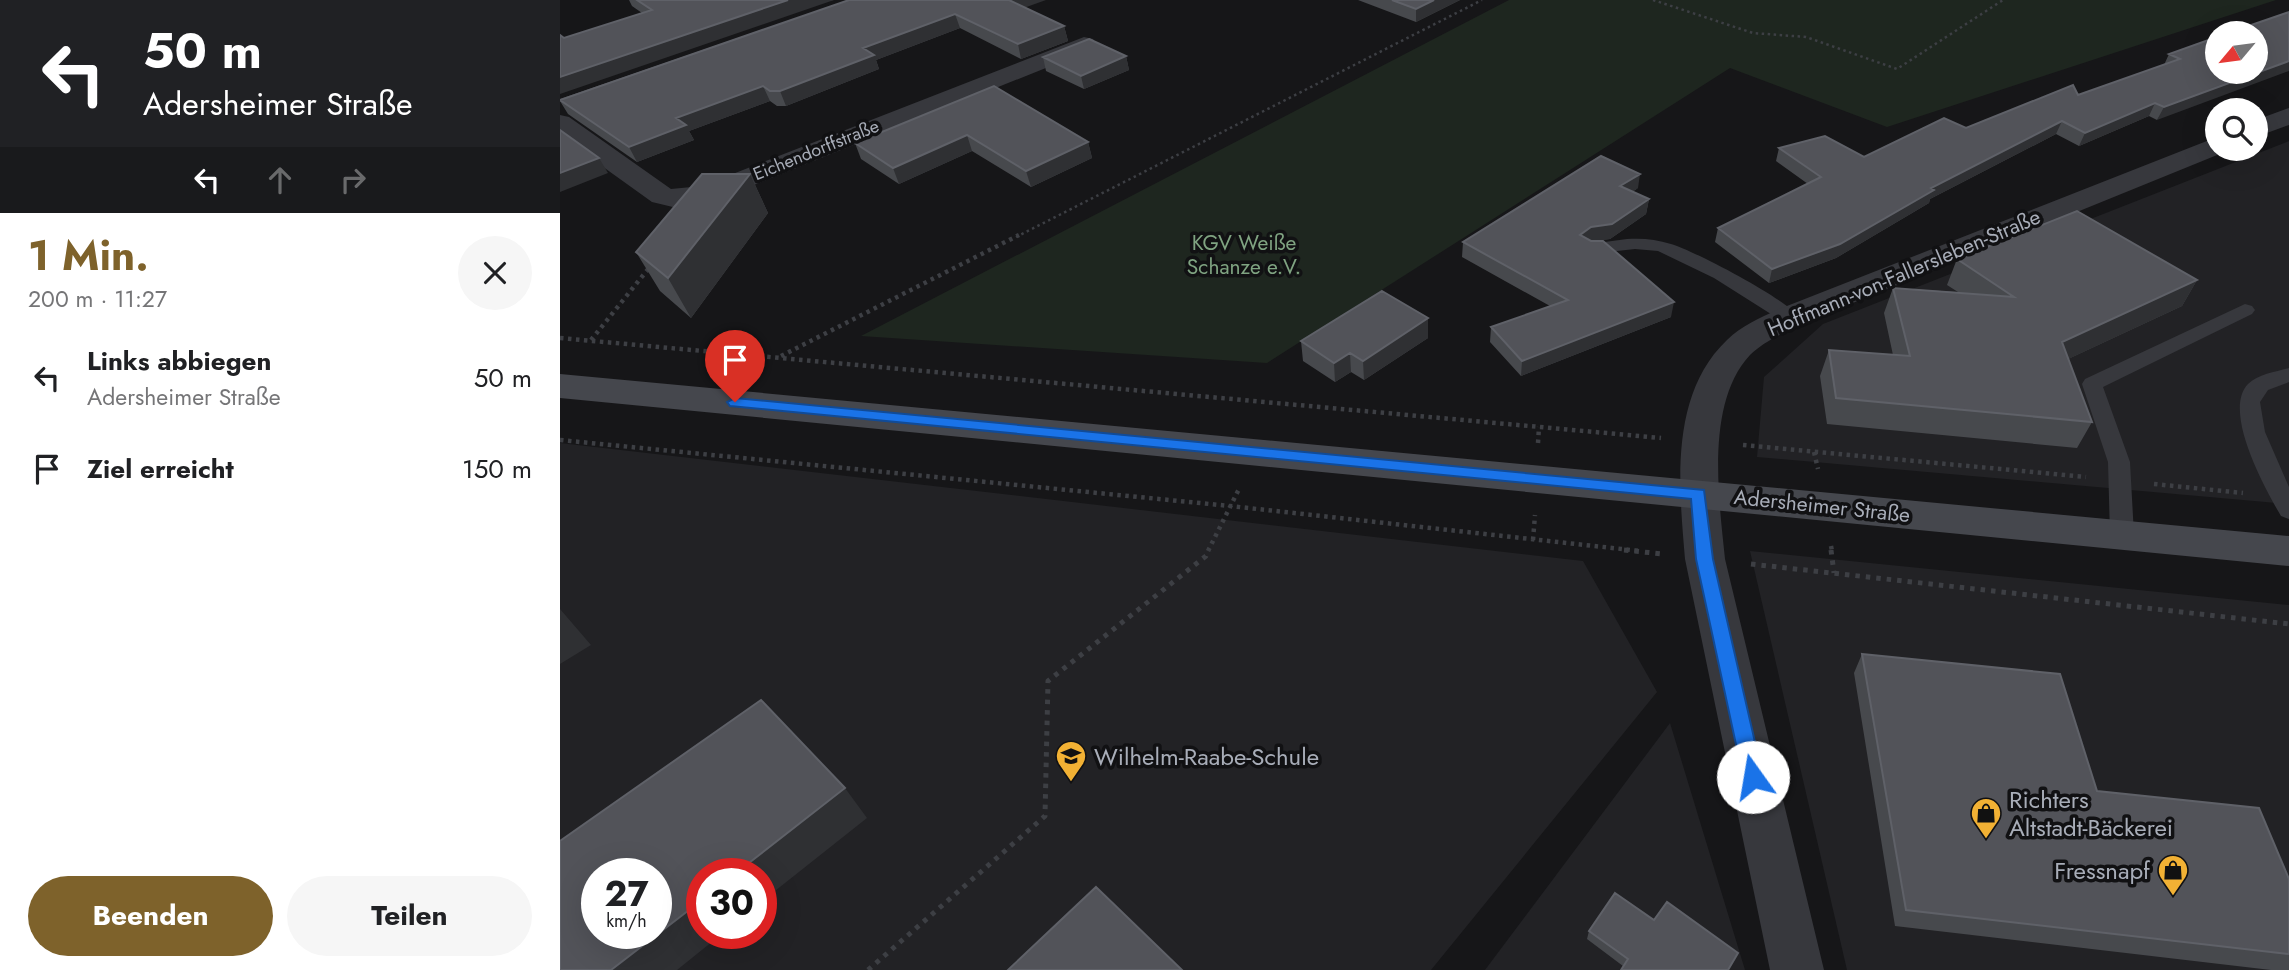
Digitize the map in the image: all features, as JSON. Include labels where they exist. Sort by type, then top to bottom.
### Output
[{"type":"main road","name":"Adersheimer Straße","points":[[560,386],[2289,551]]},
{"type":"street","name":"Eichendorffstraße","points":[[564,110],[662,196],[689,198],[709,193],[1084,44]]},
{"type":"street","points":[[2268,125],[2289,116]]},
{"type":"street","name":"Hoffmann-von-Fallersleben-Straße","points":[[1797,970],[1705,559],[1699,494],[1701,441],[1704,412],[1721,369],[1738,348],[1789,317],[2205,150]]},
{"type":"lane","points":[[1590,249],[1634,244],[1663,247],[1684,255],[1789,317]]},
{"type":"lane","points":[[2122,535],[2119,462],[2092,384],[2245,310]]},
{"type":"lane","points":[[2286,503],[2253,430],[2248,408],[2254,391],[2272,380],[2289,375]]},
{"type":"path","points":[[780,356],[1482,0]]},
{"type":"path","points":[[1653,0],[1753,33],[1806,37],[1897,69],[2003,0]]},
{"type":"path","points":[[591,341],[690,217],[689,198]]},
{"type":"path","points":[[560,338],[1701,441],[2119,481],[2286,503]]},
{"type":"path","points":[[560,440],[1230,506],[2289,624]]},
{"type":"path","points":[[868,970],[1045,816],[1048,681],[1206,556],[1257,452]]},
{"type":"shaded area","points":[[2289,141],[2289,504],[1757,457],[1764,377],[1823,324],[2238,161],[2268,161],[2268,149]]},
{"type":"shaded area","name":"Wilhelm-Raabe-Schule","points":[[560,443],[1583,561],[1657,692],[1431,970],[560,970]]},
{"type":"shaded area","points":[[1750,551],[2289,605],[2289,970],[1847,970]]},
{"type":"shaded area","points":[[1670,723],[1745,970],[1485,970]]},
{"type":"green space","name":"KGV Weiße Schanze e.V.","points":[[1509,0],[2276,0],[1887,127],[1730,68],[1267,363],[861,336]]},
{"type":"building","points":[[637,0],[788,0],[560,77],[560,35],[564,38],[652,10]]},
{"type":"building","points":[[849,0],[1009,0],[1064,26],[1018,44],[955,14],[863,48],[874,55],[780,91],[770,91],[763,86],[676,118],[686,125],[629,147],[560,100]]},
{"type":"building","points":[[1392,0],[1434,0],[1416,9]]},
{"type":"building","points":[[2289,12],[2289,61],[2268,69],[2268,21],[2263,21]]},
{"type":"building","points":[[1089,39],[1126,56],[1081,76],[1043,57]]},
{"type":"building","points":[[2205,41],[2205,84],[2226,84],[2164,107],[2155,103],[2085,133],[2062,121],[1931,188],[1934,190],[1840,244],[1772,269],[1718,228],[1821,177],[1779,148],[1825,136],[1864,157],[1944,118],[1966,128],[2073,85],[2078,95],[2180,59],[2169,54]]},
{"type":"building","points":[[994,86],[1088,142],[1026,171],[967,135],[893,168],[855,143]]},
{"type":"building","points":[[560,130],[599,158],[560,173]]},
{"type":"building","points":[[1601,156],[1640,174],[1620,186],[1649,199],[1612,224],[1591,227],[1580,235],[1591,241],[1603,241],[1674,302],[1522,361],[1491,327],[1568,300],[1463,242]]},
{"type":"building","points":[[702,174],[750,174],[668,278],[636,252]]},
{"type":"building","points":[[2077,211],[2197,280],[2062,342],[2092,422],[1836,398],[1829,350],[1910,356],[1893,288],[2014,297],[1957,259]]},
{"type":"building","points":[[1382,291],[1428,318],[1363,361],[1350,353],[1334,363],[1301,341]]},
{"type":"building","points":[[1862,654],[2060,674],[2097,791],[2259,808],[2289,879],[2289,954],[1906,910]]},
{"type":"building","points":[[761,700],[845,788],[755,858],[686,858],[686,912],[672,923],[672,858],[581,858],[581,949],[638,949],[611,970],[560,970],[560,841]]},
{"type":"building","points":[[1096,887],[1182,970],[1008,970]]},
{"type":"building","points":[[1615,893],[1654,920],[1667,902],[1738,953],[1728,970],[1621,970],[1628,959],[1589,931]]},
{"type":"place","name":"Wilhelm-Raabe-Schule","points":[[1071,783]]},
{"type":"place","name":"Richters Altstadt-Bäckerei","points":[[1986,840]]},
{"type":"place","name":"Fressnapf","points":[[2173,897]]},
{"type":"route","points":[[735,402],[1699,494],[1705,559],[1753,777]]}]
